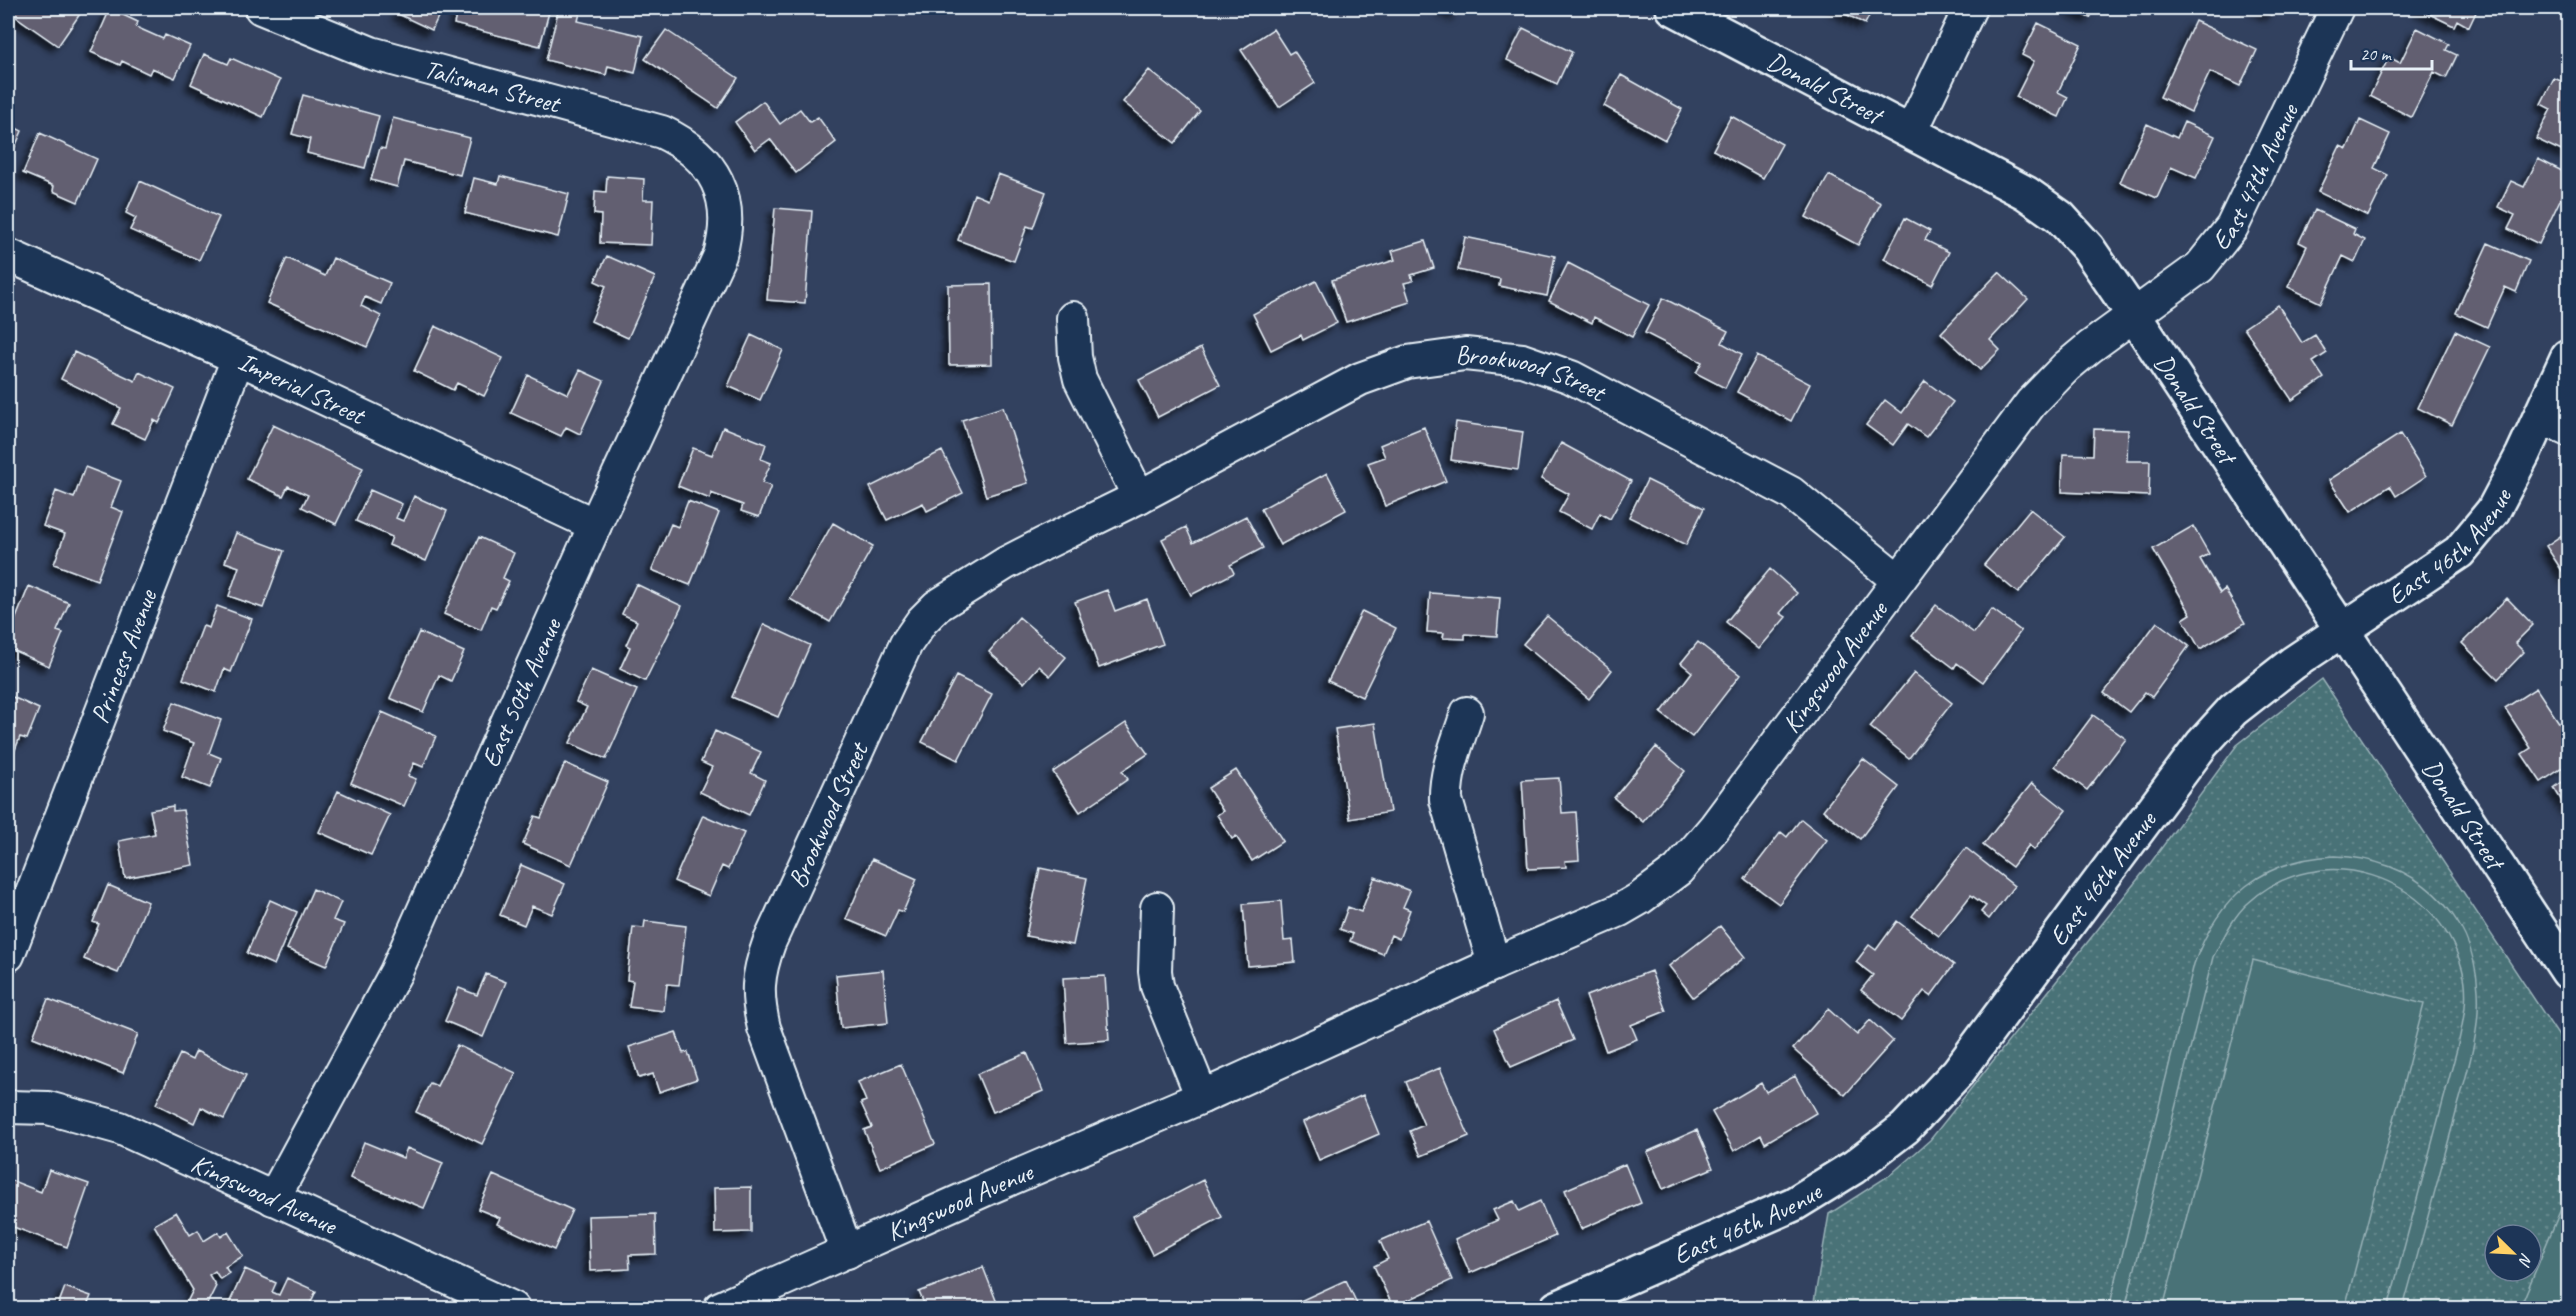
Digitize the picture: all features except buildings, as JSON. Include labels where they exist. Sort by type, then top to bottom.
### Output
[{"type":"street","name":"Talisman Street","points":[[261,8],[371,53],[662,132],[684,142],[701,157],[714,176]]},
{"type":"street","name":"Donald Street","points":[[1673,8],[2026,193],[2060,217],[2088,248],[2133,314],[2568,972]]},
{"type":"street","points":[[1911,132],[1970,8]]},
{"type":"street","name":"East 47th Avenue","points":[[2133,314],[2200,267],[2232,227],[2337,8]]},
{"type":"street","name":"East 50th Avenue","points":[[273,1199],[396,972],[596,525],[720,255],[726,237],[727,217],[722,195],[714,176]]},
{"type":"street","name":"Imperial Street","points":[[8,255],[238,358],[596,525]]},
{"type":"street","name":"Kingswood Avenue","points":[[720,1308],[1202,1097],[1494,964],[1620,910],[1639,899],[1678,870],[1714,828],[2044,388],[2066,367],[2133,314]]},
{"type":"street","points":[[1073,318],[1075,357],[1080,379],[1139,497]]},
{"type":"street","name":"Brookwood Street","points":[[847,1252],[764,1028],[757,990],[760,967],[889,678],[906,644],[922,621],[937,606],[1006,563],[1139,497],[1360,379],[1382,370],[1432,357],[1465,354],[1522,360],[1571,377],[1791,493],[1898,580]]},
{"type":"street","name":"East 46th Avenue","points":[[1557,1308],[1794,1204],[1854,1167],[1905,1128],[1958,1072],[2210,735],[2233,710],[2293,663],[2458,552],[2493,511],[2554,424],[2568,356]]},
{"type":"street","name":"Princess Avenue","points":[[8,955],[238,358]]},
{"type":"street","points":[[1467,713],[1450,766],[1446,784],[1446,800],[1494,964]]},
{"type":"street","points":[[1157,908],[1155,971],[1157,986],[1202,1097]]},
{"type":"street","name":"Kingswood Avenue","points":[[8,1107],[48,1108],[120,1128],[513,1308]]},
{"type":"green space","points":[[2322,679],[2568,1050],[2568,1308],[1813,1308],[1829,1214],[1890,1175],[1930,1140],[2149,865],[2237,745]]},
{"type":"green space","points":[[2335,856],[2363,859],[2390,867],[2413,878],[2434,894],[2452,913],[2465,936],[2474,962],[2478,1008],[2474,1042],[2403,1308],[2388,1308],[2457,1049],[2465,1009],[2464,978],[2448,936],[2428,909],[2402,889],[2372,876],[2340,870],[2308,872],[2276,883],[2247,904],[2228,929],[2213,957],[2125,1308],[2109,1308],[2194,964],[2204,940],[2230,901],[2246,886],[2286,865]]},
{"type":"green space","points":[[2253,960],[2424,1004],[2345,1308],[2163,1308]]},
{"type":"green space","points":[[2568,1192],[2568,1308],[2520,1308],[2530,1283],[2543,1283],[2543,1252]]}]
